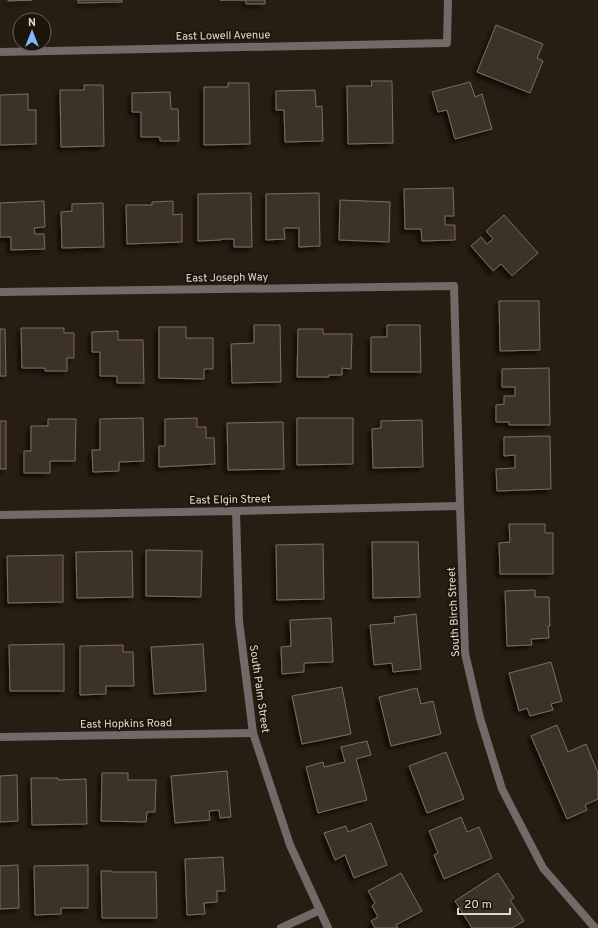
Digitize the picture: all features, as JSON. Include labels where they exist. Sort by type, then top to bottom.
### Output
[{"type":"street","name":"East Lowell Avenue","points":[[0,52],[447,43],[448,0]]},
{"type":"street","name":"East Joseph Way","points":[[0,292],[454,286]]},
{"type":"street","name":"South Birch Street","points":[[454,286],[465,653],[480,718],[502,788],[543,868],[595,928]]},
{"type":"street","name":"East Elgin Street","points":[[0,515],[460,506]]},
{"type":"street","name":"South Palm Street","points":[[236,511],[239,621],[253,734],[290,845],[328,928]]},
{"type":"street","name":"East Hopkins Road","points":[[0,737],[253,734]]},
{"type":"street","points":[[281,928],[320,910]]},
{"type":"building","points":[[8,0],[32,0],[8,1]]},
{"type":"building","points":[[78,0],[122,0],[122,2],[78,3]]},
{"type":"building","points":[[246,0],[265,0],[265,4],[246,4]]},
{"type":"building","points":[[496,25],[543,44],[537,58],[543,61],[530,93],[477,72]]},
{"type":"building","points":[[371,81],[392,81],[393,143],[348,144],[347,86],[372,86]]},
{"type":"building","points":[[470,82],[475,97],[482,94],[492,129],[455,139],[447,110],[438,112],[432,92]]},
{"type":"building","points":[[228,83],[249,83],[250,144],[204,145],[204,87],[228,87]]},
{"type":"building","points":[[84,85],[103,85],[104,146],[61,147],[60,90],[84,90]]},
{"type":"building","points":[[315,90],[316,107],[322,106],[323,141],[285,142],[284,110],[276,110],[276,91]]},
{"type":"building","points":[[170,92],[171,109],[178,109],[179,141],[160,141],[160,137],[141,137],[141,112],[132,112],[132,93]]},
{"type":"building","points":[[28,94],[28,110],[36,110],[36,144],[0,145],[0,95]]},
{"type":"building","points":[[453,188],[454,216],[445,216],[445,225],[455,225],[455,240],[422,241],[421,229],[405,229],[404,189]]},
{"type":"building","points":[[251,193],[252,247],[234,247],[234,239],[198,241],[198,194]]},
{"type":"building","points":[[319,193],[320,246],[299,247],[299,228],[284,228],[285,239],[266,240],[266,194]]},
{"type":"building","points":[[340,200],[390,202],[389,242],[339,240]]},
{"type":"building","points":[[44,201],[45,227],[34,228],[35,234],[44,234],[45,249],[11,250],[11,237],[0,237],[0,203]]},
{"type":"building","points":[[173,201],[173,215],[182,214],[182,242],[127,244],[126,205],[152,205],[152,202]]},
{"type":"building","points":[[103,203],[104,247],[62,248],[61,212],[72,211],[72,204]]},
{"type":"building","points":[[504,215],[538,253],[512,276],[501,264],[493,271],[471,246],[481,237],[487,244],[493,239],[486,231]]},
{"type":"building","points":[[499,301],[539,301],[540,350],[500,351]]},
{"type":"building","points":[[254,325],[280,325],[281,382],[232,383],[231,344],[254,343]]},
{"type":"building","points":[[387,325],[420,325],[421,372],[371,372],[371,337],[387,337]]},
{"type":"building","points":[[159,327],[186,327],[186,338],[213,338],[213,369],[204,369],[204,379],[159,378]]},
{"type":"building","points":[[21,328],[64,328],[64,333],[74,333],[74,358],[67,358],[67,371],[45,371],[45,368],[22,368]]},
{"type":"building","points":[[0,329],[5,329],[6,376],[0,376]]},
{"type":"building","points":[[298,329],[323,329],[323,334],[352,334],[351,369],[342,368],[342,375],[329,375],[329,377],[297,377]]},
{"type":"building","points":[[118,331],[118,340],[143,340],[144,383],[117,383],[117,376],[100,376],[100,352],[92,352],[92,332]]},
{"type":"building","points":[[549,368],[550,425],[509,425],[509,422],[496,422],[496,405],[504,404],[504,396],[515,396],[515,387],[502,387],[502,369]]},
{"type":"building","points":[[143,418],[144,461],[119,462],[119,471],[93,472],[92,450],[100,450],[100,419]]},
{"type":"building","points":[[197,418],[197,427],[206,427],[206,438],[214,438],[215,464],[159,467],[159,446],[165,446],[165,419]]},
{"type":"building","points":[[297,418],[353,418],[353,464],[297,465]]},
{"type":"building","points":[[48,419],[76,419],[75,461],[50,461],[50,473],[24,473],[24,451],[31,451],[31,426],[48,426]]},
{"type":"building","points":[[422,420],[423,467],[373,468],[372,429],[381,428],[381,421]]},
{"type":"building","points":[[0,421],[6,421],[6,469],[0,469]]},
{"type":"building","points":[[283,422],[284,469],[228,470],[227,423]]},
{"type":"building","points":[[550,436],[551,489],[497,491],[496,469],[515,468],[515,455],[504,456],[504,437]]},
{"type":"building","points":[[509,524],[545,524],[545,533],[553,533],[553,574],[500,574],[499,543],[510,542]]},
{"type":"building","points":[[372,542],[418,542],[420,597],[373,598]]},
{"type":"building","points":[[323,544],[324,599],[277,600],[276,545]]},
{"type":"building","points":[[146,550],[202,551],[201,597],[146,596]]},
{"type":"building","points":[[132,551],[133,597],[77,598],[76,552]]},
{"type":"building","points":[[63,555],[63,602],[8,603],[7,556]]},
{"type":"building","points":[[535,590],[535,597],[549,597],[549,638],[531,639],[532,645],[507,646],[505,591]]},
{"type":"building","points":[[416,614],[421,669],[393,672],[392,663],[374,665],[370,625],[395,623],[394,617]]},
{"type":"building","points":[[331,618],[333,662],[304,663],[304,672],[282,674],[281,647],[291,646],[290,620]]},
{"type":"building","points":[[64,644],[64,691],[10,691],[9,645]]},
{"type":"building","points":[[203,644],[206,691],[154,694],[151,647]]},
{"type":"building","points":[[123,645],[123,652],[133,652],[134,686],[106,686],[106,694],[80,695],[80,646]]},
{"type":"building","points":[[551,662],[562,701],[551,704],[553,710],[530,716],[527,708],[519,711],[509,673]]},
{"type":"building","points":[[342,687],[351,734],[302,744],[292,696]]},
{"type":"building","points":[[417,688],[421,704],[433,701],[441,734],[391,746],[379,697]]},
{"type":"building","points":[[557,725],[568,752],[586,744],[598,773],[598,799],[585,805],[587,810],[567,819],[531,736]]},
{"type":"building","points":[[367,741],[371,755],[356,759],[367,800],[318,813],[306,767],[323,762],[324,767],[345,762],[341,747]]},
{"type":"building","points":[[446,752],[464,799],[427,813],[409,766]]},
{"type":"building","points":[[227,771],[231,817],[220,818],[219,810],[209,811],[210,820],[175,823],[171,776]]},
{"type":"building","points":[[102,773],[128,773],[128,780],[156,780],[155,812],[147,812],[146,822],[101,821]]},
{"type":"building","points":[[17,775],[18,821],[0,822],[0,776]]},
{"type":"building","points":[[31,778],[58,778],[58,780],[86,779],[87,824],[32,825]]},
{"type":"building","points":[[461,817],[467,832],[479,827],[492,858],[444,879],[434,855],[438,853],[429,831]]},
{"type":"building","points":[[371,823],[387,865],[354,878],[345,855],[335,860],[324,833],[346,826],[348,832]]},
{"type":"building","points":[[223,857],[225,891],[217,891],[217,902],[204,903],[205,914],[187,915],[185,859]]},
{"type":"building","points":[[18,865],[19,908],[0,909],[0,866]]},
{"type":"building","points":[[88,865],[88,908],[61,908],[61,914],[35,915],[34,866]]},
{"type":"building","points":[[101,871],[156,872],[157,918],[102,918]]},
{"type":"building","points":[[401,873],[422,911],[396,925],[398,928],[375,928],[371,921],[378,917],[372,906],[375,903],[368,891]]},
{"type":"building","points":[[498,873],[514,898],[510,900],[524,921],[512,928],[472,928],[455,901]]}]
